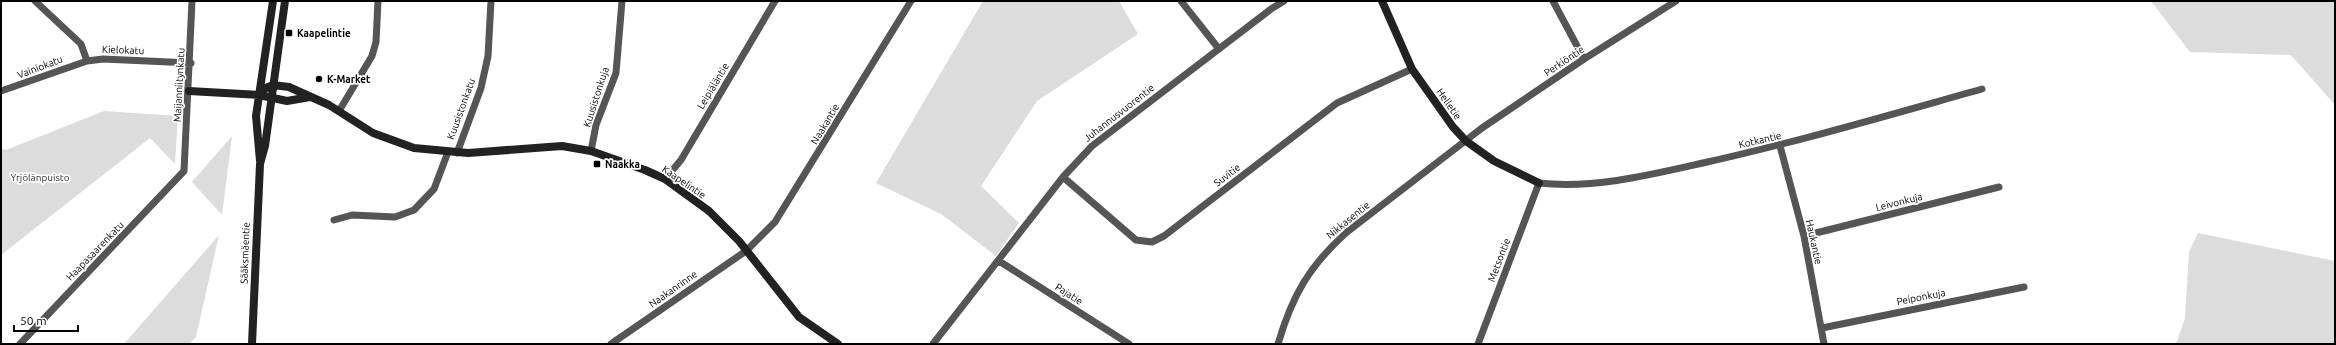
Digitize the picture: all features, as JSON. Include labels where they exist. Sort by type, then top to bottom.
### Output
[{"type":"street","points":[[35,1],[81,44],[87,61]]},
{"type":"street","name":"Maijanniitynkatu","points":[[184,171],[191,63],[192,1]]},
{"type":"street","name":"Sääksmäentie","points":[[252,344],[260,164],[256,116],[273,1]]},
{"type":"street","name":"Sääksmäentie","points":[[260,164],[265,146],[285,1]]},
{"type":"street","points":[[339,111],[372,56],[376,42],[378,1]]},
{"type":"street","name":"Kuusistonkatu","points":[[334,220],[352,215],[395,217],[414,210],[434,189],[480,88],[488,56],[492,1]]},
{"type":"street","name":"Kuusistonkuja","points":[[591,151],[596,125],[616,73],[622,1]]},
{"type":"street","name":"Leipiäläntie","points":[[665,179],[681,160],[776,1]]},
{"type":"street","name":"Naakantie","points":[[746,251],[775,222],[911,1]]},
{"type":"street","points":[[1181,1],[1219,49]]},
{"type":"street","name":"Juhannusvuorentie","points":[[933,344],[1063,177],[1092,146],[1284,1]]},
{"type":"street","name":"Helletie","points":[[1382,1],[1412,69],[1453,128],[1466,141],[1500,164],[1539,183]]},
{"type":"street","points":[[1553,1],[1584,59]]},
{"type":"street","name":"Perkiöntie","points":[[1466,141],[1482,128],[1584,59],[1676,1]]},
{"type":"street","name":"Kielokatu","points":[[87,61],[103,59],[191,63]]},
{"type":"street","name":"Vainiokatu","points":[[1,91],[87,61]]},
{"type":"street","name":"Suvitie","points":[[1063,177],[1136,240],[1152,242],[1164,236],[1336,103],[1412,69]]},
{"type":"street","points":[[259,95],[266,88],[273,85]]},
{"type":"street","name":"Kaapelintie","points":[[273,85],[289,87],[339,111],[373,133],[393,142],[414,148],[452,152],[562,146],[591,151],[645,170],[665,179],[709,211],[746,251],[799,317],[838,344]]},
{"type":"street","name":"Kotkantie","points":[[1539,183],[1561,186],[1597,183],[1669,171],[1780,146],[1982,89]]},
{"type":"street","points":[[189,91],[259,95],[287,101],[310,97]]},
{"type":"street","name":"Nikkasentie","points":[[1278,344],[1285,318],[1300,285],[1327,249],[1466,141]]},
{"type":"street","name":"Haukantie","points":[[1780,146],[1804,236],[1824,344]]},
{"type":"street","name":"Haapasaarenkatu","points":[[20,344],[184,171]]},
{"type":"street","name":"Metsontie","points":[[1478,344],[1539,183]]},
{"type":"street","name":"Leivonkuja","points":[[1804,236],[1999,187]]},
{"type":"street","name":"Naakanrinne","points":[[611,344],[746,251]]},
{"type":"street","name":"Pajatie","points":[[999,261],[1128,344]]},
{"type":"street","name":"Peiponkuja","points":[[1822,328],[2024,287]]},
{"type":"green space","points":[[983,1],[1119,1],[1138,34],[1037,101],[981,186],[1019,223],[996,256],[941,214],[876,183]]},
{"type":"green space","points":[[2151,1],[2335,1],[2335,105],[2291,55],[2190,52]]},
{"type":"green space","name":"Yrjölänpuisto","points":[[104,111],[178,116],[175,164],[150,138],[1,255],[1,149],[6,150]]},
{"type":"green space","points":[[232,136],[222,215],[192,182]]},
{"type":"green space","points":[[2198,233],[2335,261],[2335,344],[2176,344],[2185,318],[2189,252]]},
{"type":"green space","points":[[219,235],[196,337],[189,344],[124,344]]},
{"type":"place","name":"Kaapelintie","points":[[289,33]]},
{"type":"place","name":"K-Market","points":[[319,79]]},
{"type":"place","name":"Naakka","points":[[597,164]]}]
